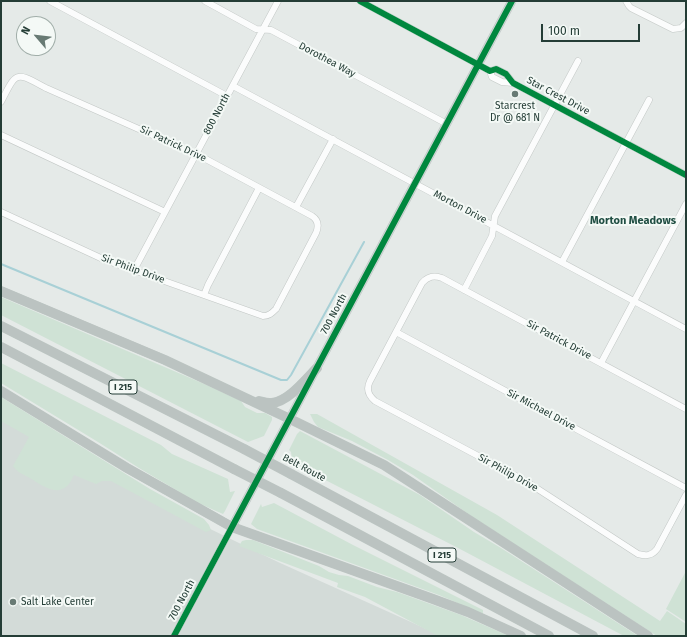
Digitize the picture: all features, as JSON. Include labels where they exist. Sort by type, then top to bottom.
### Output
[{"type":"highway","points":[[1,291],[165,360],[384,465],[648,636]]},
{"type":"highway","name":"Belt Route","points":[[1,326],[244,449],[593,636]]},
{"type":"highway","name":"I 215","points":[[1,347],[281,493],[549,636]]},
{"type":"highway","points":[[248,399],[271,403],[280,401],[288,397],[317,368]]},
{"type":"highway","points":[[1,391],[127,468],[232,527],[433,599],[521,636]]},
{"type":"main road","name":"700 North","points":[[232,527],[512,1]]},
{"type":"street","points":[[50,1],[227,96]]},
{"type":"street","name":"Dorothea Way","points":[[205,1],[256,29],[271,30],[447,124]]},
{"type":"street","name":"800 North","points":[[134,270],[278,1]]},
{"type":"street","name":"Star Crest Drive","points":[[360,1],[490,71],[496,69],[506,74],[513,83],[686,175]]},
{"type":"street","points":[[626,1],[631,8],[676,30],[683,27],[686,23]]},
{"type":"street","points":[[464,290],[492,236],[495,216],[578,61]]},
{"type":"street","name":"Sir Patrick Drive","points":[[1,102],[13,80],[22,76],[196,154],[315,218],[318,223],[316,233],[276,309],[268,315]]},
{"type":"street","name":"Morton Drive","points":[[233,86],[686,329]]},
{"type":"street","points":[[562,262],[649,100]]},
{"type":"street","points":[[1,135],[165,212]]},
{"type":"street","points":[[296,207],[333,139]]},
{"type":"street","points":[[204,296],[208,285],[259,188]]},
{"type":"street","points":[[601,363],[686,204]]},
{"type":"street","name":"Sir Philip Drive","points":[[1,212],[105,260],[260,315],[268,315]]},
{"type":"street","name":"Sir Patrick Drive","points":[[396,332],[424,280],[430,276],[442,278],[686,409]]},
{"type":"street","name":"Sir Philip Drive","points":[[396,332],[368,384],[369,394],[375,401],[527,482],[634,552],[646,556],[652,554],[657,549],[686,495]]},
{"type":"street","name":"Sir Michael Drive","points":[[396,332],[686,488]]},
{"type":"street","name":"700 North","points":[[174,636],[232,527]]},
{"type":"shaded area","points":[[1,405],[122,486],[278,562],[442,636],[1,636]]},
{"type":"green space","points":[[1,297],[209,386],[241,401],[245,407],[257,413],[265,413],[272,417],[272,420],[264,436],[248,442],[1,315]]},
{"type":"green space","points":[[1,363],[161,445],[172,454],[228,479],[230,492],[235,491],[223,514],[198,503],[1,383]]},
{"type":"green space","points":[[1,397],[150,489],[204,519],[211,530],[206,532],[111,481],[102,481],[96,484],[74,475],[66,487],[54,490],[45,487],[20,473],[13,466],[29,437],[1,421]]},
{"type":"green space","points":[[310,414],[317,414],[497,515],[660,621],[667,611],[686,624],[686,636],[657,636],[474,518],[413,475],[352,441],[318,427]]},
{"type":"green space","points":[[300,431],[420,495],[474,532],[638,636],[624,636],[460,549],[296,465],[293,466],[291,452],[289,450]]},
{"type":"green space","points":[[274,503],[353,545],[483,610],[483,614],[439,595],[257,529],[251,524],[261,504],[262,507]]},
{"type":"green space","points":[[253,540],[319,566],[329,572],[348,576],[461,615],[509,636],[438,636],[365,597],[337,587],[338,583],[239,546],[242,541]]},
{"type":"green space","points":[[686,571],[686,622],[666,609]]},
{"type":"waterway","points":[[1,264],[281,380],[287,380],[364,242]]},
{"type":"cycle path","points":[[360,1],[490,71],[496,69],[506,74],[513,83],[686,175]]},
{"type":"cycle path","points":[[174,636],[512,1]]},
{"type":"place","name":"Starcrest Dr @ 681 N","points":[[515,94]]},
{"type":"place","name":"Salt Lake Center","points":[[13,602]]},
{"type":"district","name":"Morton Meadows","points":[[633,221]]}]
